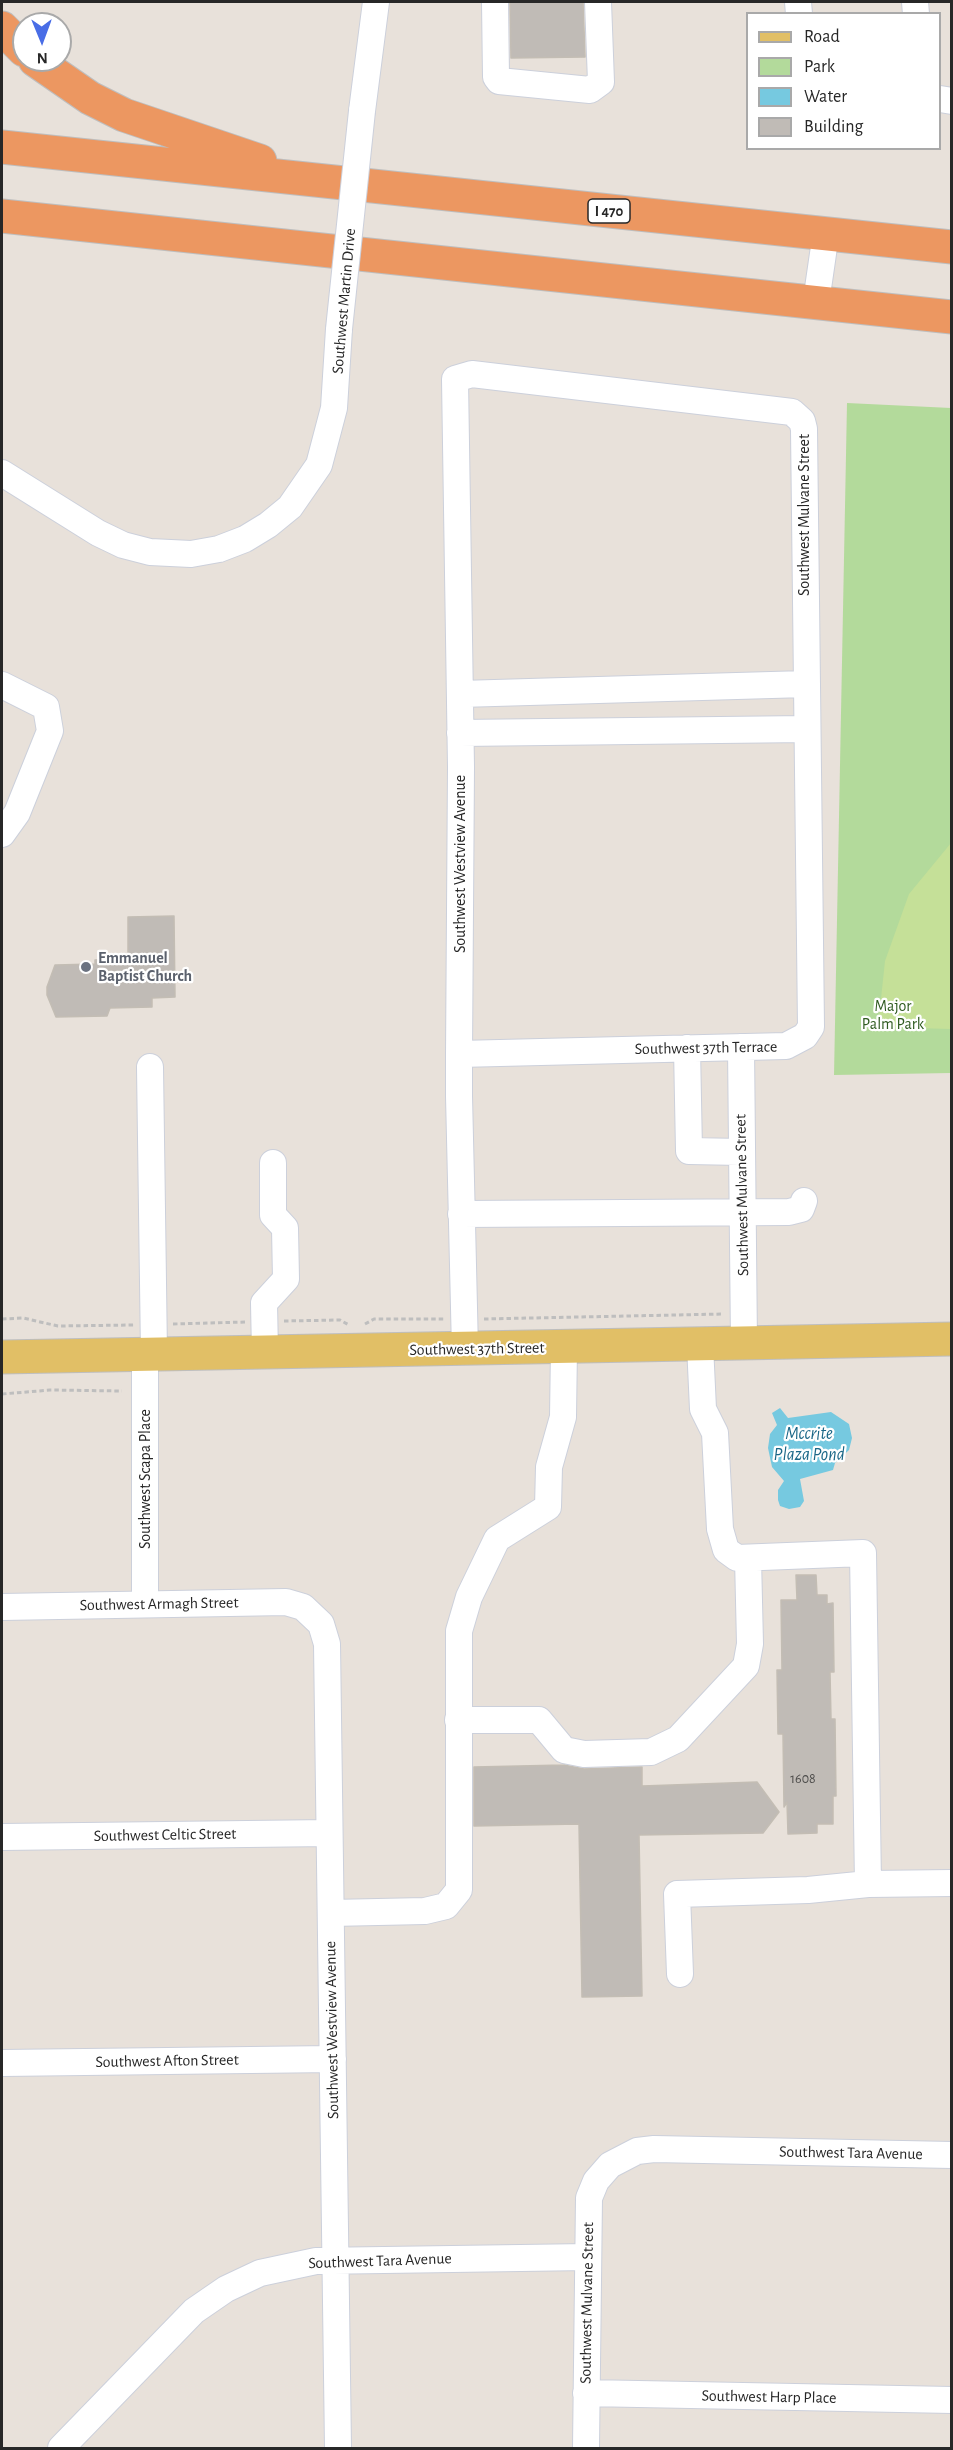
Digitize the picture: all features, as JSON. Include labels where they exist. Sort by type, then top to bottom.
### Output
[{"type":"highway","points":[[52,72],[90,98],[158,129],[334,183]]},
{"type":"highway","name":"I 470","points":[[2,147],[951,247]]},
{"type":"highway","points":[[2,216],[951,317]]},
{"type":"highway","points":[[826,233],[951,234]]},
{"type":"main road","name":"Southwest 37th Street","points":[[2,1357],[265,1337],[464,1335],[564,1348],[951,1340]]},
{"type":"street","name":"Southwest Martin Drive","points":[[2,473],[98,533],[123,545],[150,552],[177,555],[219,549],[245,539],[268,525],[303,492],[319,465],[334,408],[339,329],[376,2]]},
{"type":"street","points":[[495,2],[496,78],[499,81],[590,90],[601,82],[598,2]]},
{"type":"street","points":[[816,302],[826,233]]},
{"type":"street","name":"Southwest Mulvane Street","points":[[455,379],[472,374],[792,412],[798,415],[804,429],[808,856]]},
{"type":"street","name":"Southwest Westview Avenue","points":[[455,379],[460,694],[459,1054],[464,1335]]},
{"type":"street","points":[[460,694],[806,684]]},
{"type":"street","points":[[2,685],[46,707],[50,731],[17,813],[2,834]]},
{"type":"street","points":[[460,733],[806,729]]},
{"type":"street","name":"Southwest 37th Terrace","points":[[459,1054],[786,1046],[805,1036],[811,1027],[808,856]]},
{"type":"street","name":"Southwest Mulvane Street","points":[[741,1047],[744,1344]]},
{"type":"street","points":[[687,1048],[689,1151],[742,1152]]},
{"type":"street","name":"Southwest Scapa Place","points":[[145,1604],[151,1344],[150,1067]]},
{"type":"street","points":[[265,1337],[264,1303],[286,1279],[285,1228],[273,1215],[273,1163]]},
{"type":"street","points":[[461,1214],[789,1212],[801,1209],[804,1201]]},
{"type":"street","points":[[700,1345],[703,1409],[714,1433],[720,1529],[726,1550],[737,1558],[863,1553],[868,1884]]},
{"type":"street","points":[[331,1913],[425,1911],[446,1906],[459,1890],[459,1631],[469,1597],[497,1539],[548,1507],[549,1467],[563,1417],[564,1348]]},
{"type":"street","points":[[458,1720],[539,1720],[564,1750],[584,1754],[651,1752],[678,1739],[746,1666],[750,1644],[748,1558]]},
{"type":"street","name":"Southwest Armagh Street","points":[[2,1607],[286,1602],[303,1607],[314,1615]]},
{"type":"street","name":"Southwest Westview Avenue","points":[[314,1615],[321,1624],[327,1644],[338,2448]]},
{"type":"street","name":"Southwest Celtic Street","points":[[2,1837],[329,1833]]},
{"type":"street","points":[[680,1974],[677,1894],[808,1890],[868,1884],[951,1883]]},
{"type":"street","name":"Southwest Afton Street","points":[[2,2063],[333,2059]]},
{"type":"street","name":"Southwest Tara Avenue","points":[[610,2164],[637,2151],[654,2149],[951,2155]]},
{"type":"street","name":"Southwest Mulvane Street","points":[[586,2448],[589,2198],[596,2181],[610,2164]]},
{"type":"street","name":"Southwest Tara Avenue","points":[[61,2448],[194,2311],[243,2280],[279,2267],[335,2261],[588,2257]]},
{"type":"street","name":"Southwest Harp Place","points":[[586,2393],[951,2400]]},
{"type":"path","points":[[2,1319],[23,1318],[151,1344],[265,1337],[340,1320],[356,1329],[374,1319],[464,1335],[723,1314]]},
{"type":"path","points":[[2,1394],[50,1390],[122,1391]]},
{"type":"green space","name":"Major Palm Park","points":[[847,403],[951,408],[951,1073],[834,1075]]},
{"type":"green space","points":[[951,843],[951,1029],[878,1027],[885,961],[909,894]]},
{"type":"water","name":"Mccrite Plaza Pond","points":[[780,1408],[788,1418],[831,1412],[849,1424],[852,1438],[849,1450],[835,1463],[833,1470],[800,1479],[804,1501],[800,1507],[789,1509],[780,1506],[778,1490],[784,1481],[772,1467],[768,1448],[770,1434],[777,1425],[772,1413]]},
{"type":"building","points":[[510,2],[583,2],[585,57],[511,58]]},
{"type":"building","name":"Emmanuel Baptist Church","points":[[174,916],[175,997],[152,998],[152,1007],[110,1008],[107,1016],[56,1017],[47,995],[47,987],[55,965],[95,964],[95,960],[128,959],[128,917]]},
{"type":"building","points":[[796,1575],[816,1575],[817,1595],[827,1595],[827,1604],[833,1603],[834,1672],[830,1672],[831,1719],[835,1719],[836,1796],[833,1796],[833,1824],[817,1824],[817,1833],[788,1834],[787,1802],[784,1807],[783,1734],[778,1734],[777,1670],[782,1670],[781,1600],[797,1600]]},
{"type":"building","points":[[564,1765],[584,1769],[642,1767],[642,1786],[757,1782],[779,1812],[763,1833],[639,1835],[642,1996],[582,1997],[579,1824],[474,1826],[474,1767]]},
{"type":"place","name":"Emmanuel Baptist Church","points":[[86,967]]}]
